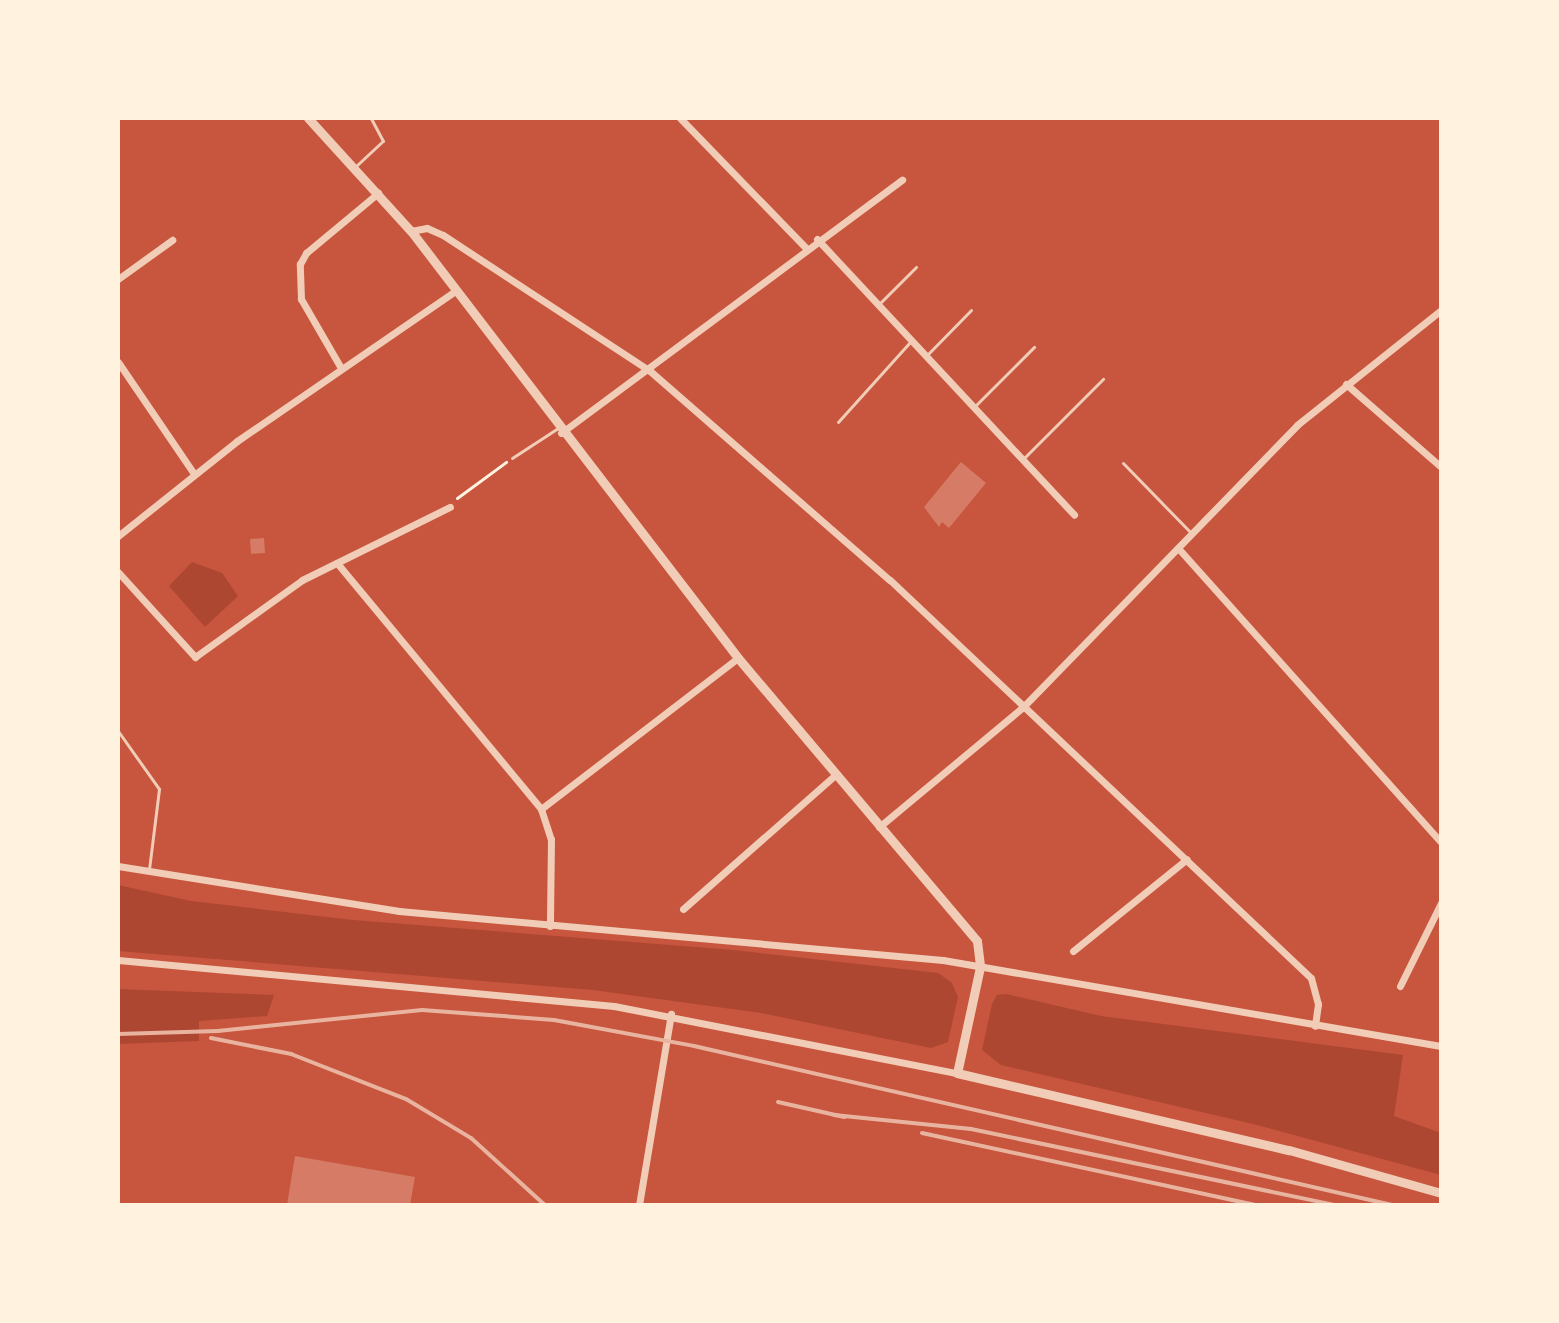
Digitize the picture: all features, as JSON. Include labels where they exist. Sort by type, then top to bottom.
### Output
[{"type":"street","points":[[308,118],[411,231],[560,430],[738,658],[977,941],[980,967],[975,1001],[957,1073]]},
{"type":"street","points":[[680,118],[806,248]]},
{"type":"street","points":[[560,430],[650,371],[817,239],[902,180]]},
{"type":"street","points":[[341,368],[301,299],[300,264],[306,253],[378,193]]},
{"type":"street","points":[[411,231],[427,228],[443,235],[650,371],[890,580],[1311,978],[1318,1004],[1315,1026]]},
{"type":"street","points":[[817,239],[880,303],[972,409],[1074,515]]},
{"type":"street","points":[[118,279],[172,240]]},
{"type":"street","points":[[118,536],[194,474],[455,291]]},
{"type":"street","points":[[879,827],[1024,706],[1297,425],[1441,310]]},
{"type":"street","points":[[118,362],[194,474]]},
{"type":"street","points":[[1346,384],[1441,467]]},
{"type":"street","points":[[118,572],[195,657],[275,597],[450,507]]},
{"type":"street","points":[[1178,548],[1441,842]]},
{"type":"street","points":[[337,563],[541,809],[551,839],[550,926]]},
{"type":"street","points":[[541,809],[738,658]]},
{"type":"street","points":[[683,909],[835,775]]},
{"type":"street","points":[[1073,951],[1187,859]]},
{"type":"street","points":[[118,866],[372,907],[550,926],[705,935],[980,967],[1441,1046]]},
{"type":"street","points":[[1400,986],[1441,903]]},
{"type":"street","points":[[118,960],[671,1014],[957,1073],[1289,1150],[1441,1193]]},
{"type":"street","points":[[639,1205],[671,1014]]},
{"type":"lane","points":[[355,167],[383,141],[371,118]]},
{"type":"lane","points":[[880,303],[916,267]]},
{"type":"lane","points":[[927,355],[971,310]]},
{"type":"lane","points":[[838,422],[913,339]]},
{"type":"lane","points":[[972,409],[1034,347]]},
{"type":"lane","points":[[1021,460],[1103,379]]},
{"type":"lane","points":[[512,458],[560,430]]},
{"type":"lane","points":[[1123,463],[1191,533]]},
{"type":"lane","points":[[118,731],[159,789],[148,872]]},
{"type":"path","points":[[450,507],[512,458]]},
{"type":"shaded area","points":[[192,562],[222,573],[238,596],[205,627],[169,586]]},
{"type":"shaded area","points":[[118,885],[191,901],[353,920],[734,950],[938,973],[952,983],[958,997],[948,1042],[931,1048],[761,1013],[593,990],[118,951]]},
{"type":"shaded area","points":[[118,989],[274,995],[267,1016],[199,1021],[199,1041],[118,1044]]},
{"type":"shaded area","points":[[1006,994],[1101,1016],[1403,1055],[1394,1116],[1441,1133],[1441,1175],[1257,1125],[1001,1065],[982,1050],[992,1004],[997,995]]},
{"type":"building","points":[[961,462],[986,483],[949,528],[942,522],[939,527],[924,507]]},
{"type":"building","points":[[264,538],[265,553],[251,554],[250,539]]},
{"type":"building","points":[[295,1156],[415,1177],[410,1205],[287,1205]]},
{"type":"railway","points":[[118,1034],[218,1031],[422,1010],[554,1020],[694,1046],[1392,1205]]},
{"type":"railway","points":[[211,1038],[291,1054],[406,1099],[471,1138],[545,1205]]},
{"type":"railway","points":[[778,1102],[844,1117]]},
{"type":"railway","points":[[834,1115],[971,1129],[1334,1205]]},
{"type":"railway","points":[[922,1133],[1255,1205]]}]
